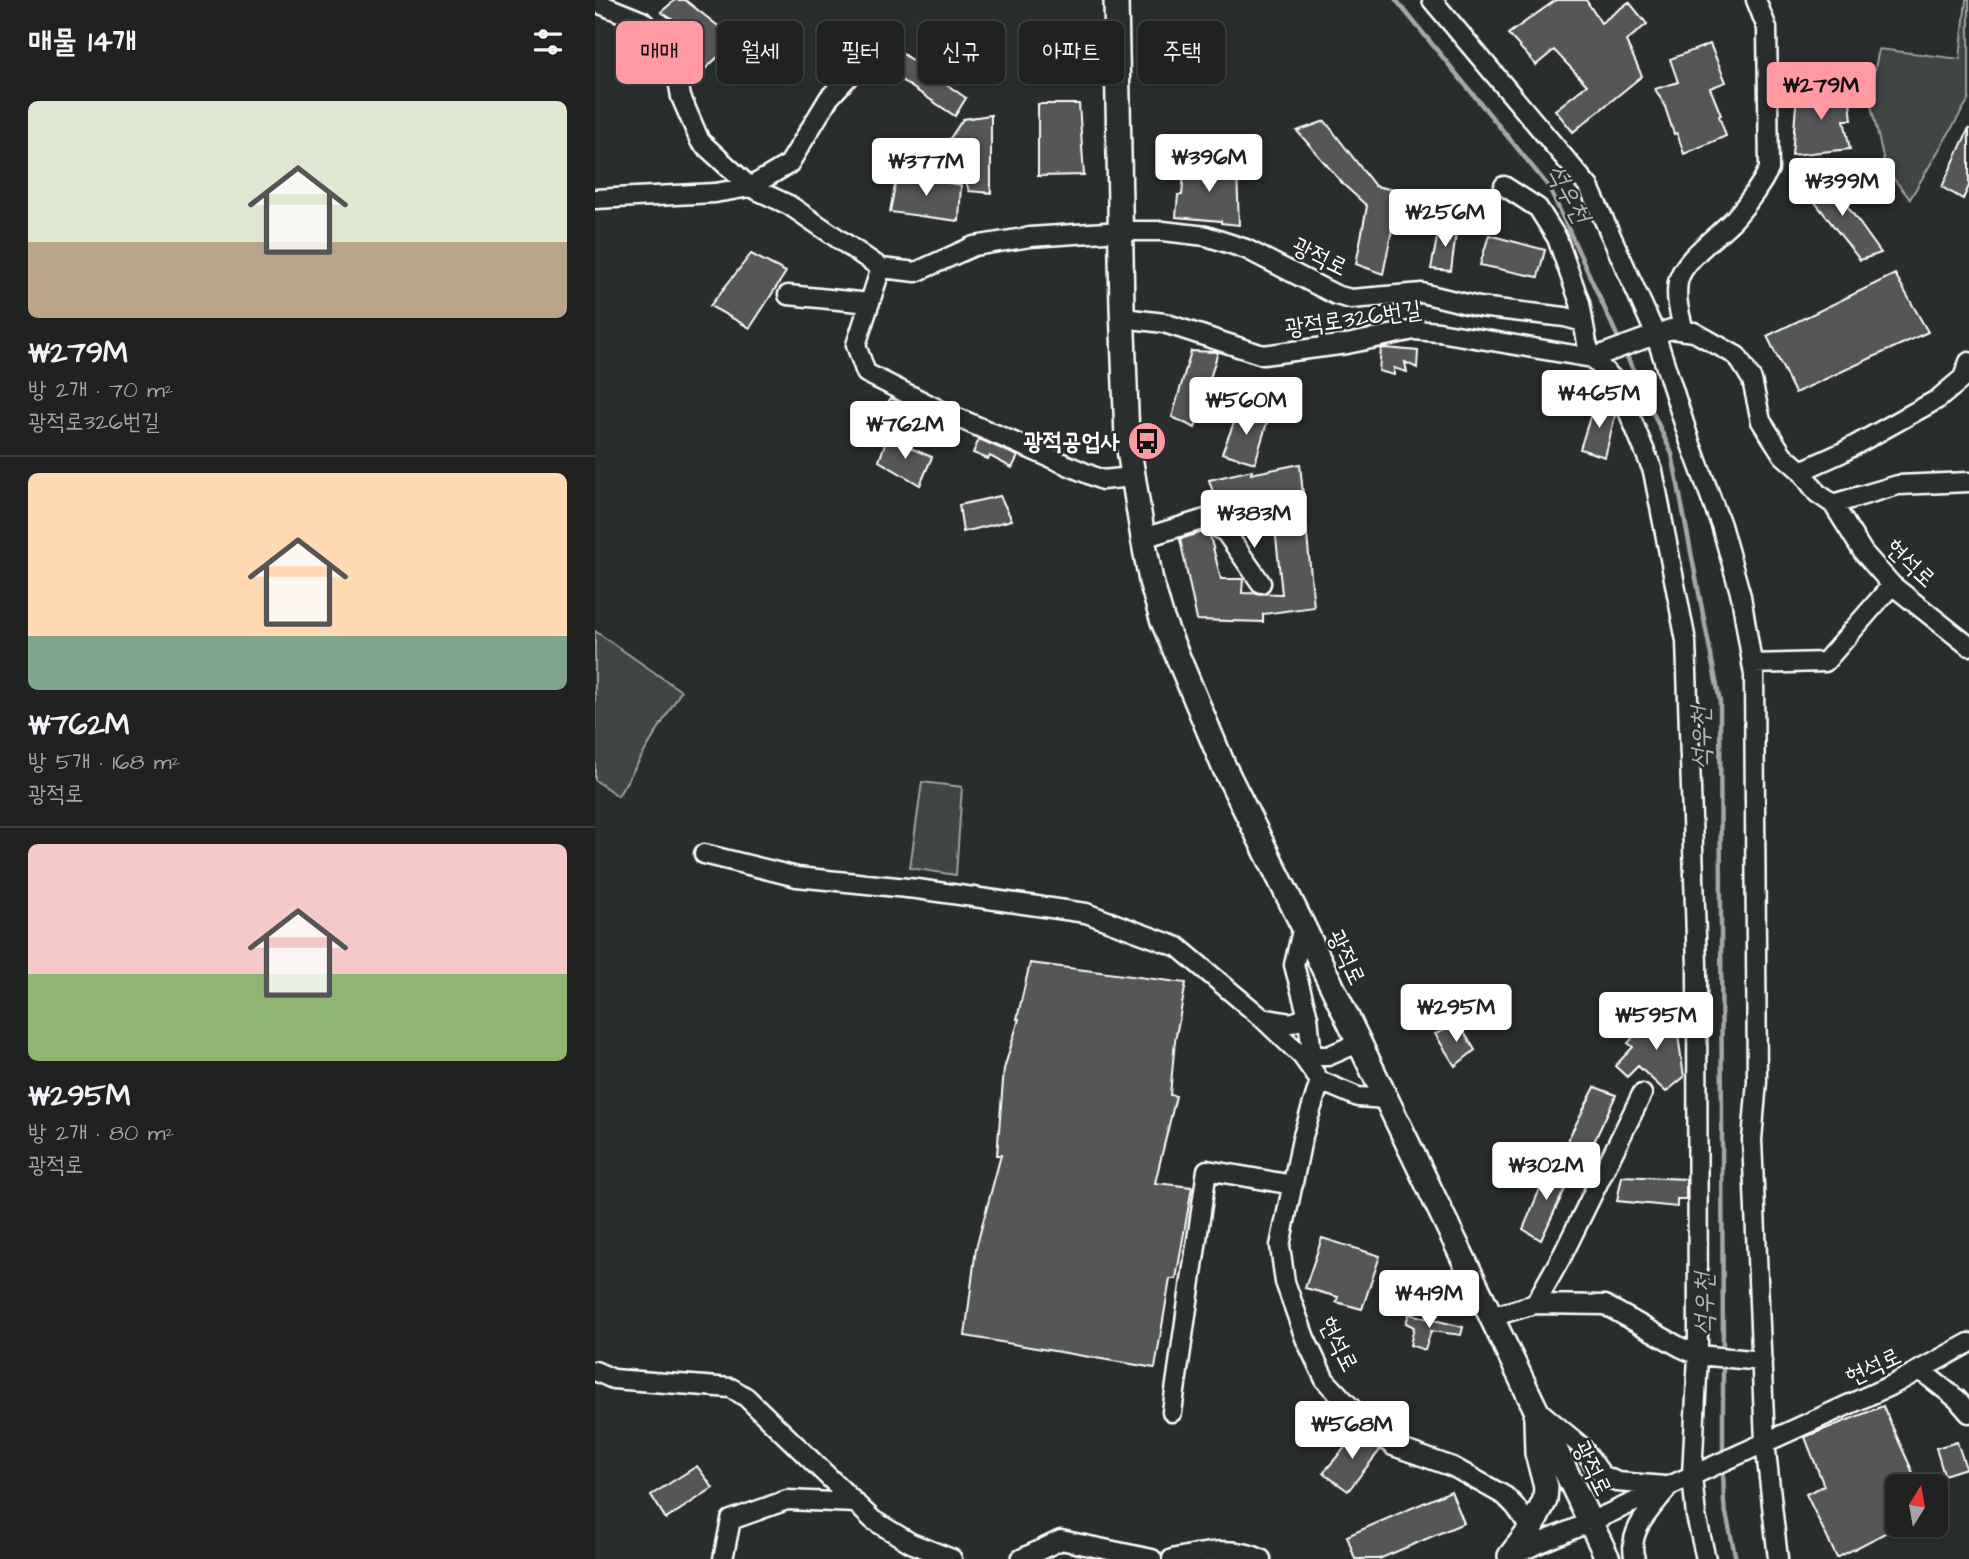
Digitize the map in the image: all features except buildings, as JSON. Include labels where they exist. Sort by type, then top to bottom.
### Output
[{"type":"main road","points":[[1116,0],[1121,235]]},
{"type":"main road","name":"광적로","points":[[1121,235],[1128,438],[1151,581],[1173,644],[1224,767],[1608,1559]]},
{"type":"main road","points":[[1506,1557],[1531,1529],[1545,1500],[1546,1487],[1537,1453],[1535,1408]]},
{"type":"street","points":[[1432,0],[1589,187],[1655,334],[1690,443],[1721,525],[1741,596],[1752,664],[1757,1081],[1752,1140],[1762,1361],[1761,1443],[1778,1559]]},
{"type":"street","points":[[1684,331],[1677,300],[1678,280],[1693,257],[1734,219],[1761,187],[1769,169],[1767,28],[1756,0]]},
{"type":"street","points":[[595,2],[642,21],[673,51],[681,97],[700,141],[750,187],[789,205],[881,268],[856,345],[866,373],[944,412],[1102,480],[1133,477]]},
{"type":"street","points":[[595,200],[715,193],[750,187],[789,164],[828,98],[841,84]]},
{"type":"street","points":[[1504,186],[1538,208],[1557,238],[1573,277],[1587,343],[1616,382],[1653,471],[1686,641],[1697,966],[1698,1354],[1692,1476],[1696,1516],[1706,1559]]},
{"type":"street","name":"광적로","points":[[881,268],[916,272],[974,246],[1030,237],[1121,235],[1163,231],[1206,236],[1246,249],[1336,295],[1351,299],[1422,293],[1479,307],[1565,317],[1583,323]]},
{"type":"street","points":[[788,295],[870,303]]},
{"type":"street","name":"광적로326번길","points":[[1123,313],[1164,323],[1263,355],[1347,344],[1414,330],[1598,357]]},
{"type":"street","points":[[1598,357],[1671,329],[1694,332],[1737,356],[1752,380],[1761,421],[1783,455],[1801,471],[1817,493],[1833,504],[1898,485],[1969,482]]},
{"type":"street","points":[[1801,471],[1841,453],[1938,399],[1963,378],[1969,362]]},
{"type":"street","name":"현석로","points":[[1833,504],[1863,552],[1892,585],[1969,646]]},
{"type":"street","points":[[1143,538],[1205,519],[1226,533],[1261,583]]},
{"type":"street","points":[[1752,664],[1825,662],[1892,585]]},
{"type":"street","points":[[704,853],[797,877],[917,889],[1086,913],[1178,947],[1307,1056],[1319,1081],[1358,1097],[1386,1099]]},
{"type":"street","points":[[1303,926],[1294,965],[1308,1017],[1307,1056]]},
{"type":"street","points":[[1262,1018],[1291,1023],[1308,1017]]},
{"type":"street","points":[[1307,1056],[1328,1056],[1358,1043]]},
{"type":"street","name":"현석로","points":[[1319,1081],[1301,1139],[1280,1246],[1285,1282],[1305,1338],[1325,1380],[1392,1446],[1453,1467],[1505,1496],[1531,1529]]},
{"type":"street","points":[[1535,1304],[1563,1254],[1642,1094]]},
{"type":"street","points":[[1172,1412],[1207,1170],[1293,1185]]},
{"type":"street","points":[[1492,1317],[1535,1304],[1605,1305],[1680,1347],[1698,1354],[1762,1361]]},
{"type":"street","name":"현석로","points":[[1692,1476],[1920,1370],[1969,1343]]},
{"type":"street","points":[[1920,1370],[1957,1399],[1969,1413]]},
{"type":"street","points":[[595,1371],[613,1379],[731,1388],[746,1397],[873,1520],[911,1543],[952,1559]]},
{"type":"street","points":[[1535,1408],[1581,1446],[1602,1475],[1617,1482],[1669,1486]]},
{"type":"street","points":[[1506,1557],[1692,1476]]},
{"type":"street","points":[[1635,1559],[1632,1551],[1634,1535],[1641,1521],[1669,1486]]},
{"type":"street","points":[[723,1559],[731,1520],[787,1500],[856,1503]]},
{"type":"street","points":[[1021,1559],[1061,1540],[1152,1559]]},
{"type":"street","points":[[1172,1559],[1213,1550],[1250,1553],[1261,1559]]},
{"type":"shaded area","points":[[1966,0],[1969,0],[1969,99],[1910,199],[1886,169],[1869,97],[1879,49],[1960,59]]},
{"type":"shaded area","points":[[595,631],[681,691],[618,796],[595,780]]},
{"type":"shaded area","points":[[922,782],[962,787],[956,875],[910,868]]},
{"type":"waterway","name":"석우천","points":[[1396,0],[1549,187],[1620,342]]},
{"type":"waterway","name":"석우천","points":[[1624,350],[1672,454],[1720,702],[1723,1352]]},
{"type":"waterway","name":"석우천","points":[[1723,1360],[1723,1457]]},
{"type":"waterway","name":"석우천","points":[[1723,1465],[1724,1504],[1736,1559]]},
{"type":"place","name":"광적공업사","points":[[1147,441]]}]
